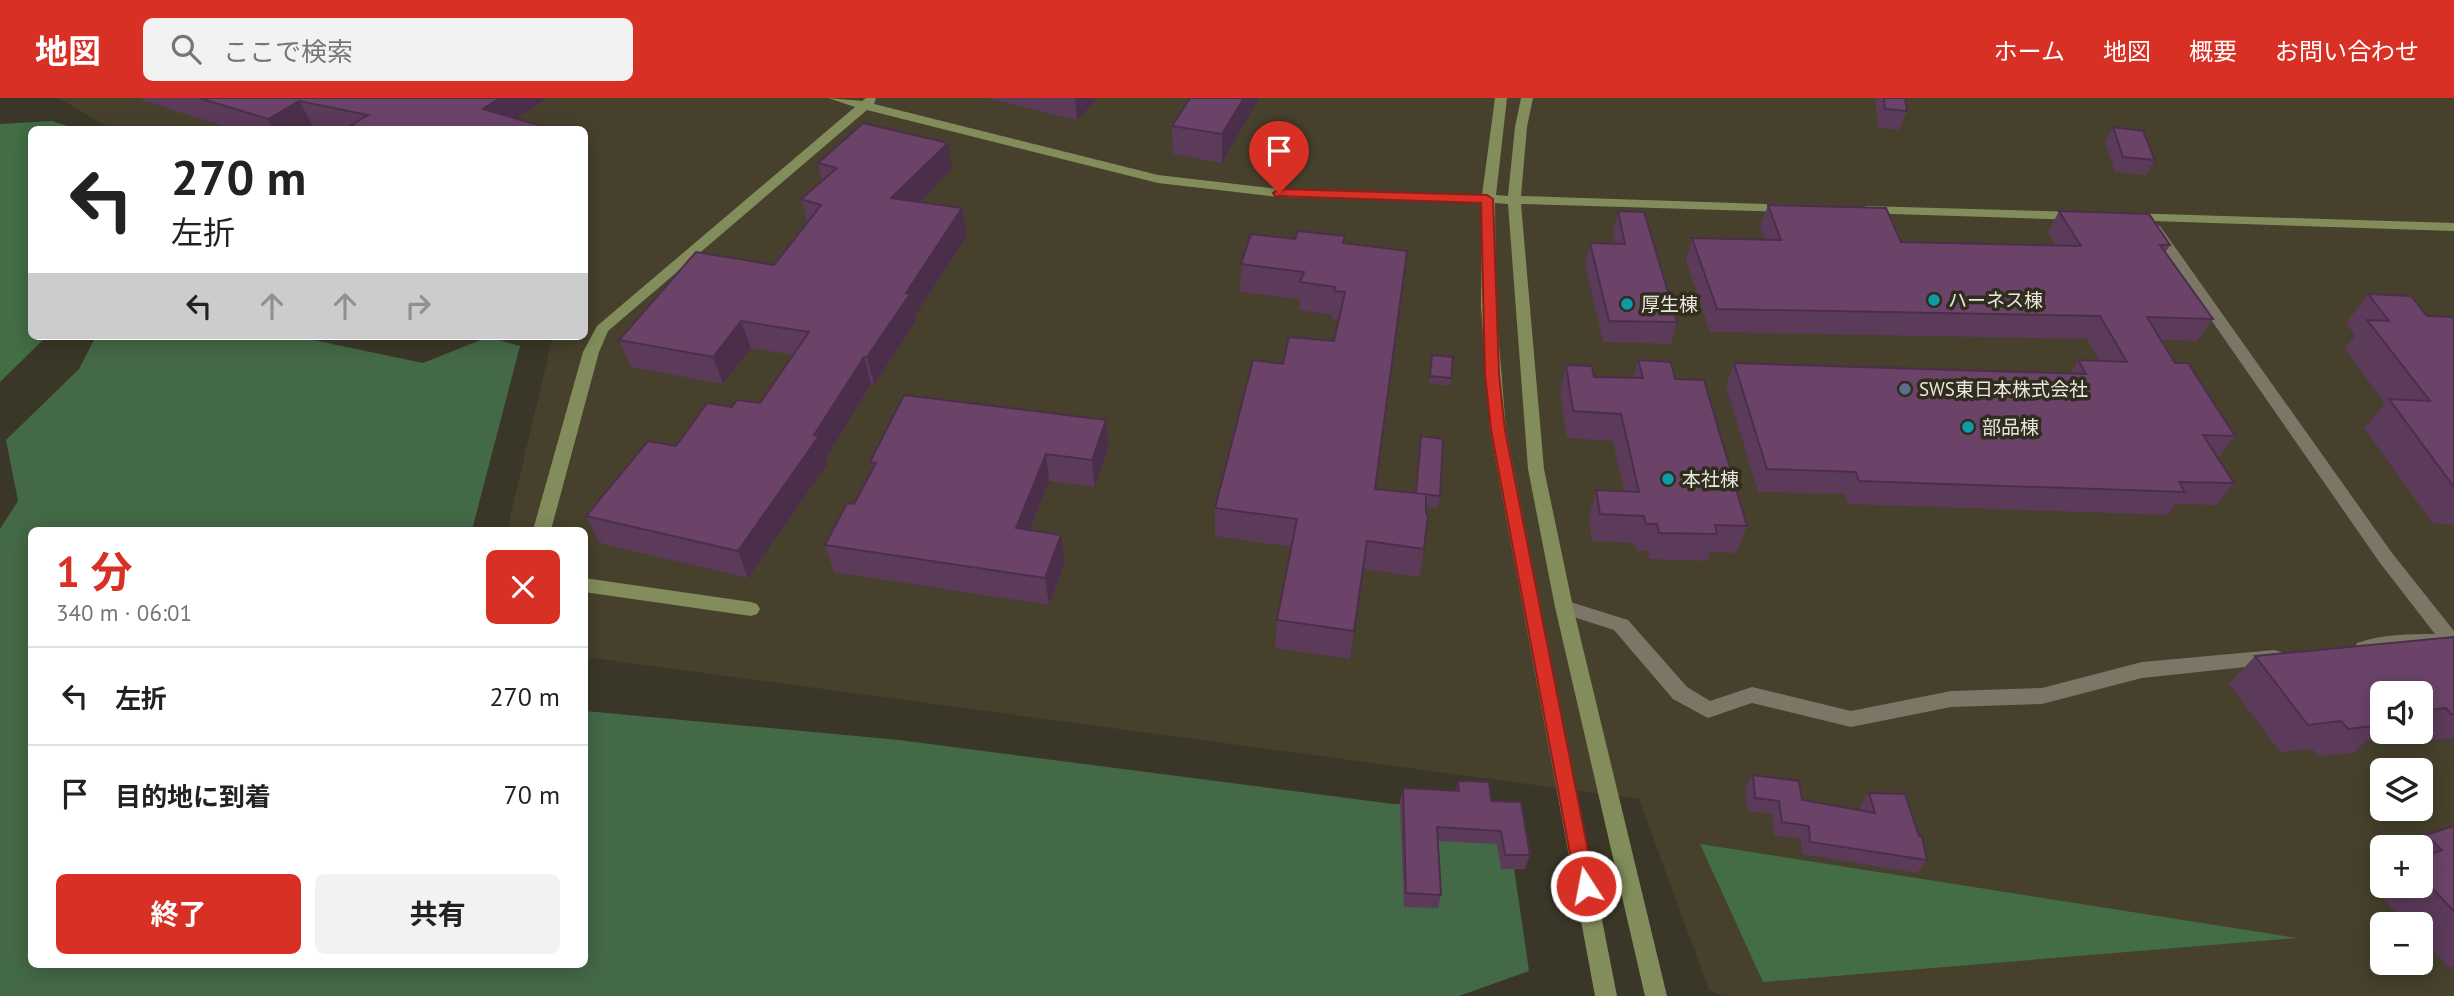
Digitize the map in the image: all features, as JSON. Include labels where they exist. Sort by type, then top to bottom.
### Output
[{"type":"street","points":[[834,98],[869,102],[1170,181],[1279,193],[1803,208]]},
{"type":"street","points":[[1501,98],[1487,199],[1492,374],[1498,430],[1606,996]]},
{"type":"street","points":[[1527,98],[1521,127],[1514,200],[1536,469],[1564,607],[1656,996]]},
{"type":"street","points":[[543,527],[591,352],[602,329],[869,102]]},
{"type":"street","points":[[1858,210],[2091,216]]},
{"type":"street","points":[[2119,217],[2454,227]]},
{"type":"street","points":[[2146,218],[2186,270],[2386,558],[2453,643]]},
{"type":"street","points":[[588,586],[751,609]]},
{"type":"street","points":[[1564,607],[1589,612],[1621,625],[1680,693],[1708,710],[1752,695],[1851,719],[1951,699],[2042,696],[2142,670],[2288,656]]},
{"type":"street","points":[[2341,651],[2400,641],[2453,643]]},
{"type":"shaded area","points":[[59,98],[2454,98],[2454,996],[1724,996],[1709,990],[1639,799],[588,657],[588,527],[508,527],[552,340],[588,340],[588,126],[106,126]]},
{"type":"green space","points":[[52,121],[67,126],[28,126],[28,340],[43,340],[0,382],[0,124]]},
{"type":"green space","points":[[94,340],[313,340],[423,363],[480,340],[499,340],[520,346],[473,527],[28,527],[28,968],[588,968],[588,711],[899,740],[1393,804],[1505,807],[1529,971],[1459,996],[0,996],[0,529],[18,501],[6,440],[79,369]]},
{"type":"green space","points":[[1700,844],[2297,938],[1763,982]]},
{"type":"building","points":[[199,98],[500,98],[483,109],[542,126],[354,126],[351,125],[368,115],[299,101],[268,119]]},
{"type":"building","points":[[1190,98],[1244,98],[1222,134],[1172,126]]},
{"type":"building","points":[[1884,98],[1905,98],[1907,111],[1885,109]]},
{"type":"building","points":[[863,123],[948,143],[891,198],[962,208],[906,293],[910,294],[867,357],[864,357],[814,435],[819,436],[738,551],[586,516],[648,441],[676,446],[707,403],[732,407],[737,400],[760,403],[809,332],[741,321],[713,357],[619,340],[696,252],[774,265],[821,205],[801,199],[837,168],[818,163]]},
{"type":"building","points":[[2113,127],[2143,131],[2155,160],[2123,157]]},
{"type":"building","points":[[1768,205],[1886,208],[1901,242],[2081,246],[2059,211],[2149,214],[2170,245],[2160,245],[2213,319],[2147,317],[2175,363],[2188,363],[2235,436],[2203,435],[2234,483],[2179,482],[2185,492],[1859,481],[1856,472],[1767,469],[1734,363],[2086,374],[2078,360],[2127,362],[2100,316],[1717,309],[1692,238],[1781,240]]},
{"type":"building","points":[[1618,211],[1644,212],[1677,322],[1609,321],[1590,243],[1625,244]]},
{"type":"building","points":[[1298,231],[1345,236],[1343,243],[1407,251],[1375,489],[1426,494],[1428,515],[1424,549],[1367,541],[1354,631],[1277,620],[1297,519],[1215,508],[1253,360],[1283,364],[1289,337],[1334,341],[1345,292],[1334,291],[1335,287],[1300,282],[1304,272],[1241,264],[1251,234],[1295,239]]},
{"type":"building","points":[[2368,294],[2411,296],[2427,316],[2454,317],[2454,487],[2389,399],[2430,401],[2367,320],[2389,321]]},
{"type":"building","points":[[1432,355],[1453,357],[1451,378],[1430,376]]},
{"type":"building","points":[[1638,360],[1671,362],[1675,379],[1704,380],[1747,526],[1715,525],[1717,534],[1659,533],[1657,524],[1646,524],[1644,516],[1600,514],[1596,490],[1639,492],[1621,414],[1573,411],[1566,365],[1592,366],[1594,377],[1643,378]]},
{"type":"building","points":[[904,395],[1106,420],[1092,460],[1046,454],[1016,528],[1061,535],[1045,578],[825,545],[847,503],[854,504],[876,463],[870,462]]},
{"type":"building","points":[[1421,436],[1443,439],[1440,496],[1416,493]]},
{"type":"building","points":[[2454,637],[2454,714],[2446,708],[2433,710],[2433,681],[2370,681],[2370,726],[2348,729],[2341,721],[2308,725],[2255,656]]},
{"type":"building","points":[[1753,775],[1799,781],[1802,800],[1875,813],[1869,793],[1905,794],[1919,836],[1922,837],[1927,860],[1810,842],[1809,826],[1782,822],[1779,801],[1755,798]]},
{"type":"building","points":[[1458,781],[1489,782],[1491,801],[1521,802],[1530,855],[1505,855],[1501,831],[1437,827],[1441,895],[1406,893],[1403,788],[1459,791]]},
{"type":"building","points":[[2454,826],[2454,911],[2433,889],[2433,853],[2442,850],[2433,842],[2433,835],[2426,835]]},
{"type":"place","name":"ハーネス棟","points":[[1934,300]]},
{"type":"place","name":"厚生棟","points":[[1627,304]]},
{"type":"place","name":"SWS東日本株式会社","points":[[1905,389]]},
{"type":"place","name":"部品棟","points":[[1968,427]]},
{"type":"place","name":"本社棟","points":[[1668,479]]},
{"type":"route","points":[[1279,193],[1487,199],[1492,374],[1498,430],[1586,886]]}]
